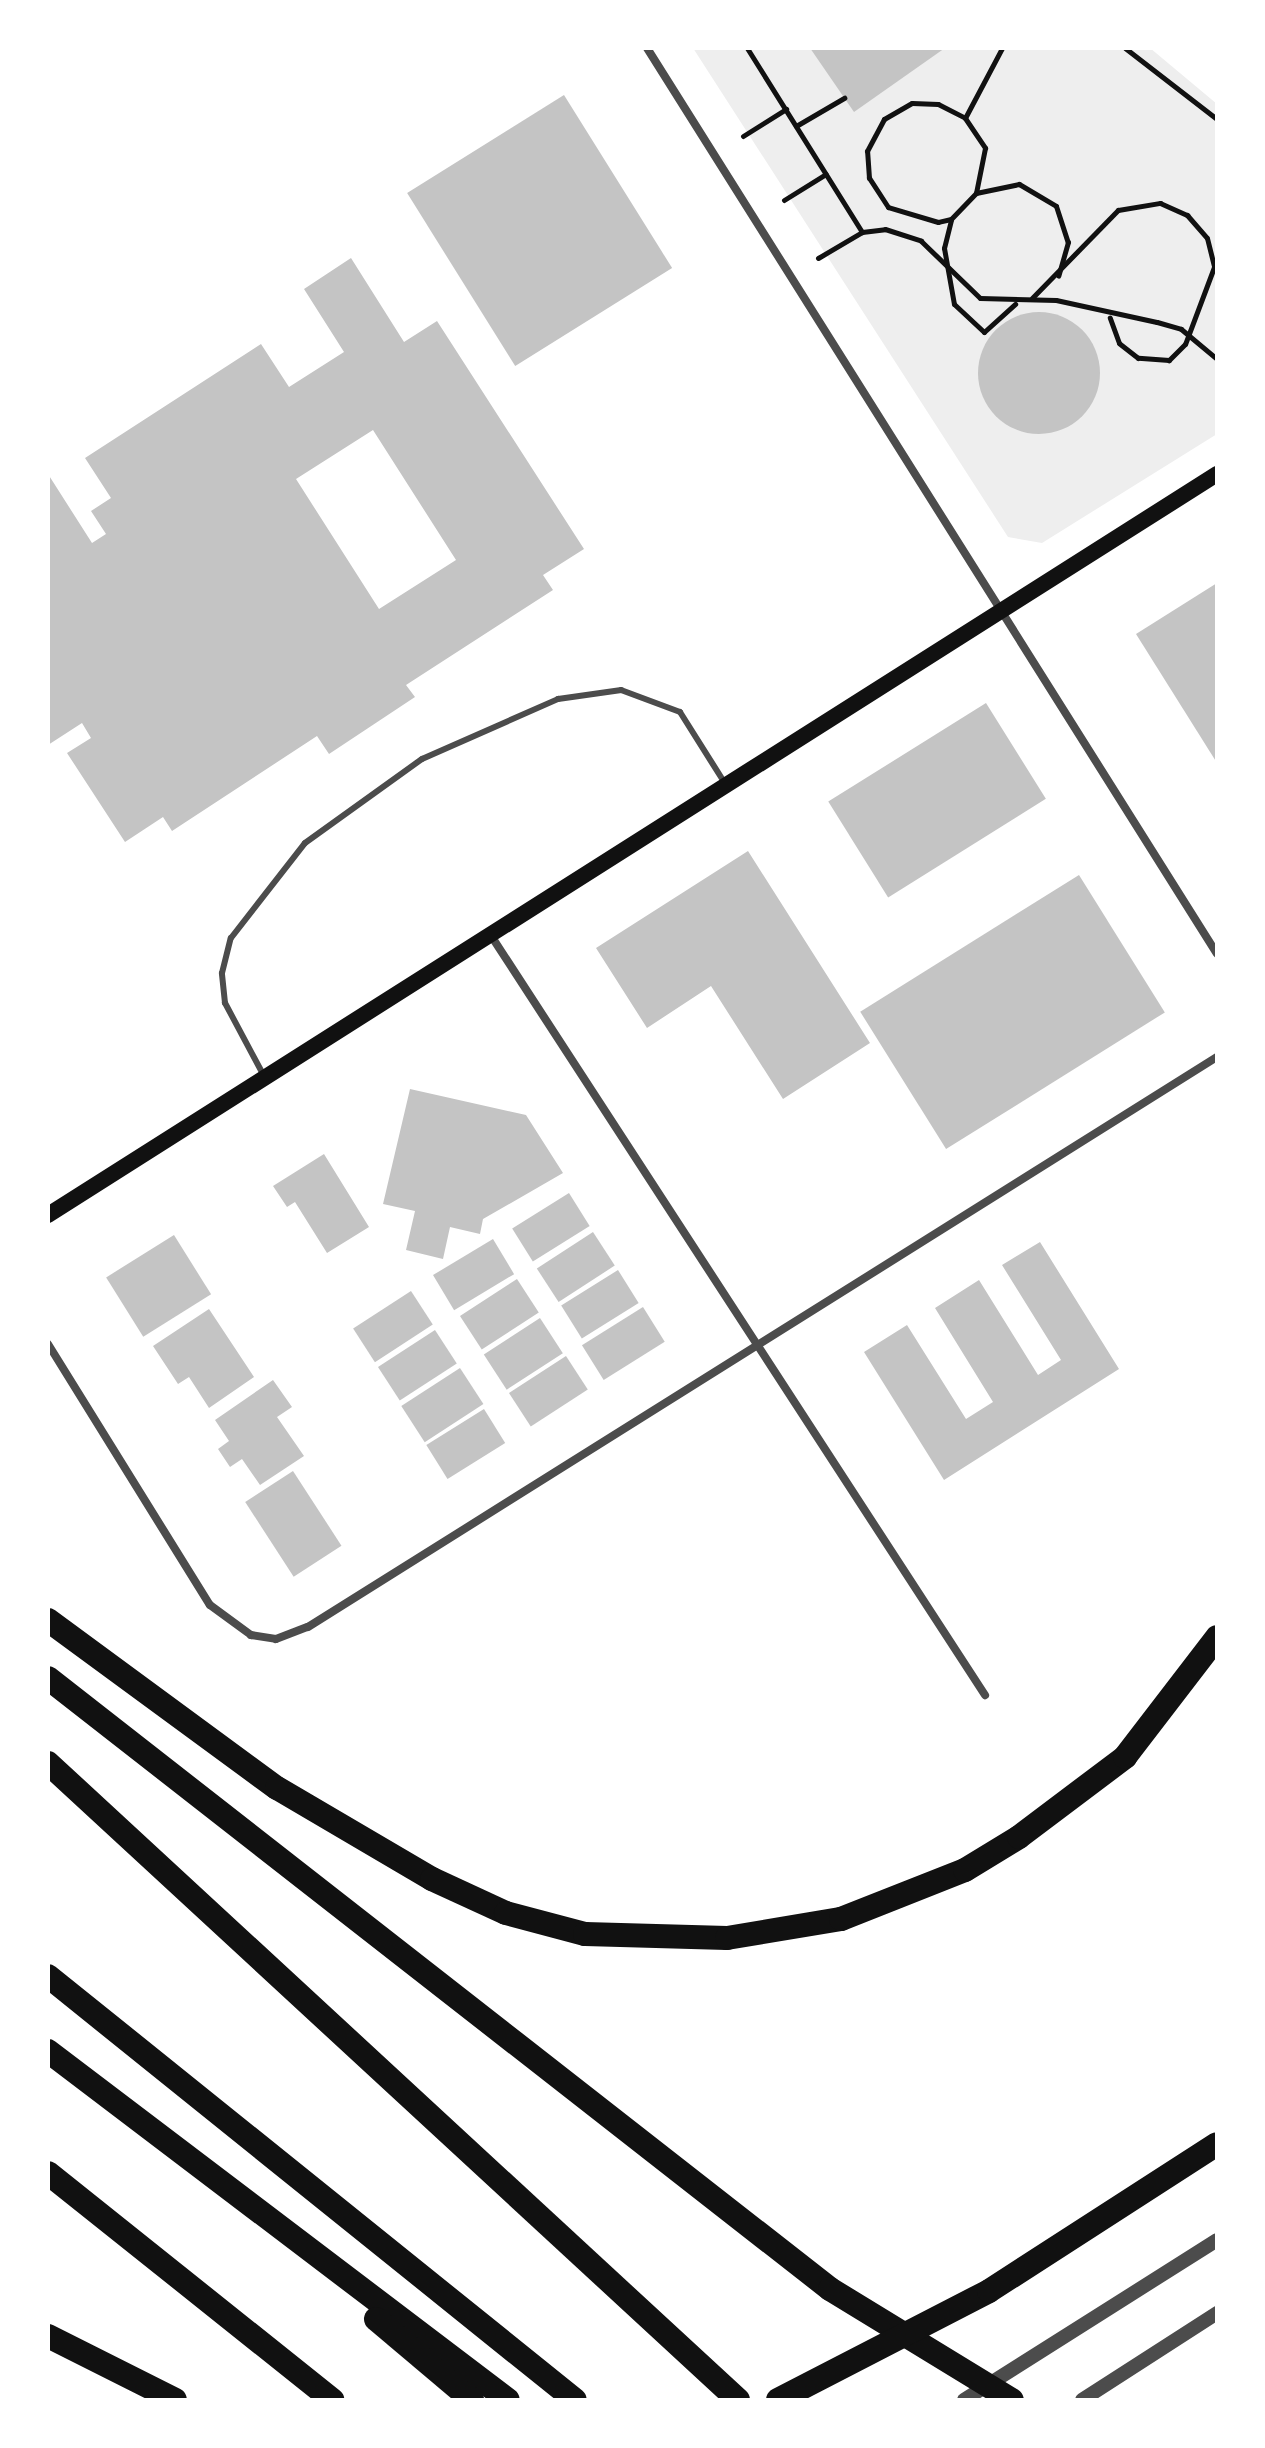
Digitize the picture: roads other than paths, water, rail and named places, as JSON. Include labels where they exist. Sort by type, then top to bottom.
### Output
[{"type":"highway","points":[[48,1620],[277,1788],[432,1879],[506,1913],[585,1934],[727,1938],[841,1919],[965,1870],[1019,1837],[1125,1757],[1217,1637]]},
{"type":"highway","points":[[48,1678],[830,2289],[1012,2400]]},
{"type":"highway","points":[[48,1763],[738,2400]]},
{"type":"highway","points":[[48,1976],[575,2400]]},
{"type":"highway","points":[[48,2051],[508,2400]]},
{"type":"highway","points":[[778,2400],[989,2291],[1217,2144]]},
{"type":"highway","points":[[48,2173],[332,2400]]},
{"type":"highway","points":[[239,2198],[472,2400]]},
{"type":"highway","points":[[48,2336],[175,2400]]},
{"type":"main road","points":[[48,1215],[1217,474]]},
{"type":"street","points":[[647,48],[1217,954]]},
{"type":"street","points":[[490,934],[985,1695]]},
{"type":"street","points":[[48,1344],[210,1605],[228,1621],[276,1639],[308,1627],[756,1343],[1217,1057]]},
{"type":"street","points":[[964,2400],[1217,2240]]},
{"type":"street","points":[[1082,2400],[1217,2313]]},
{"type":"lane","points":[[265,1077],[225,1003],[222,973],[231,938],[305,843],[422,759],[558,699],[621,690],[680,712],[726,785]]}]
